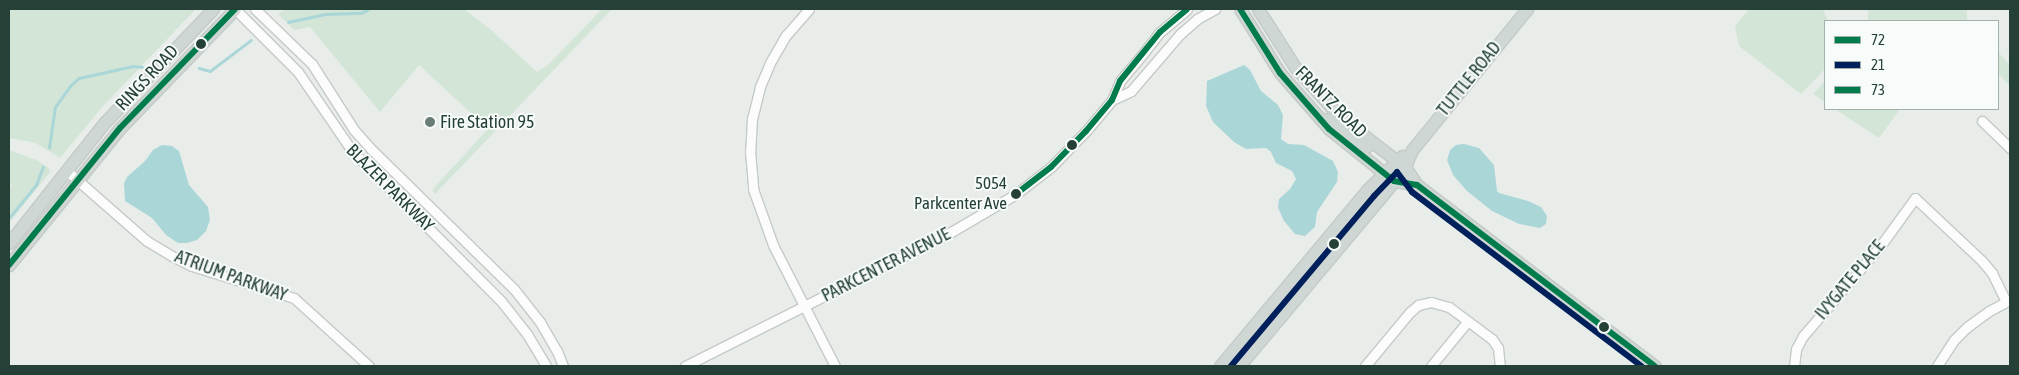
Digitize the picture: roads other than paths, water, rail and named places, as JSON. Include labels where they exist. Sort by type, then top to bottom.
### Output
[{"type":"main road","name":"RINGS ROAD","points":[[9,242],[135,88],[213,9]]},
{"type":"main road","name":"RINGS ROAD","points":[[9,265],[78,179],[146,99],[235,9]]},
{"type":"main road","name":"FRANTZ ROAD","points":[[1240,9],[1280,73],[1329,129],[1394,181],[1417,185]]},
{"type":"main road","name":"FRANTZ ROAD","points":[[1258,9],[1292,64],[1340,117],[1398,164],[1417,185],[1655,366]]},
{"type":"main road","name":"TUTTLE ROAD","points":[[1398,164],[1412,150],[1527,9]]},
{"type":"main road","points":[[1308,107],[1398,164]]},
{"type":"main road","points":[[1220,366],[1383,173],[1398,164]]},
{"type":"main road","points":[[1238,366],[1394,181],[1398,164]]},
{"type":"street","name":"BLAZER PARKWAY","points":[[235,9],[298,72],[344,141],[357,156],[501,301],[527,334],[546,366]]},
{"type":"street","name":"BLAZER PARKWAY","points":[[255,9],[312,64],[354,130],[371,149],[514,289],[540,322],[557,351],[563,366]]},
{"type":"street","points":[[809,9],[786,35],[770,62],[760,87],[752,118],[750,151],[753,189],[773,245],[835,366]]},
{"type":"street","name":"PARKCENTER AVENUE","points":[[685,366],[961,226],[1016,194],[1043,174],[1067,152],[1112,100],[1120,81],[1160,32],[1187,9]]},
{"type":"street","name":"PARKCENTER AVENUE","points":[[1112,100],[1131,92],[1180,34],[1197,19],[1215,9]]},
{"type":"street","points":[[1982,121],[2010,148]]},
{"type":"street","name":"ATRIUM PARKWAY","points":[[66,171],[78,179],[146,239],[172,256],[192,266],[294,298],[369,366]]},
{"type":"street","name":"IVYGATE PLACE","points":[[1794,366],[1796,349],[1803,336],[1881,245],[1915,198],[1982,261],[1992,273],[2008,301]]},
{"type":"street","points":[[1937,366],[1945,352],[1967,327],[2008,301]]},
{"type":"street","points":[[1365,366],[1410,312],[1418,306],[1431,302],[1449,307],[1496,343],[1500,366]]},
{"type":"street","points":[[1431,366],[1468,321]]},
{"type":"water","points":[[1244,65],[1250,70],[1261,91],[1278,105],[1283,115],[1281,139],[1288,144],[1304,145],[1333,161],[1338,172],[1337,182],[1317,212],[1315,227],[1305,236],[1295,234],[1284,221],[1278,208],[1279,199],[1290,189],[1296,179],[1292,171],[1276,163],[1271,152],[1266,148],[1246,149],[1234,142],[1213,122],[1206,106],[1207,81]]},
{"type":"water","points":[[1464,144],[1479,148],[1494,165],[1497,191],[1499,193],[1528,201],[1541,207],[1547,216],[1546,224],[1540,228],[1519,224],[1492,211],[1467,191],[1453,175],[1447,160],[1450,150],[1456,145]]},
{"type":"water","points":[[162,145],[172,146],[179,151],[189,185],[208,207],[210,220],[206,231],[197,240],[178,243],[166,235],[152,218],[125,201],[124,183],[127,177],[145,161],[153,150]]},
{"type":"waterway","points":[[288,22],[326,14],[361,13],[369,9]]},
{"type":"waterway","points":[[199,68],[210,71],[251,40]]},
{"type":"waterway","points":[[49,148],[55,107],[70,86],[79,78],[133,66],[142,67]]},
{"type":"waterway","points":[[9,218],[36,185],[43,167]]},
{"type":"place","name":"Fire Station 95","points":[[430,122]]},
{"type":"place","name":"5054 Parkcenter Ave","points":[[1016,194]]}]
